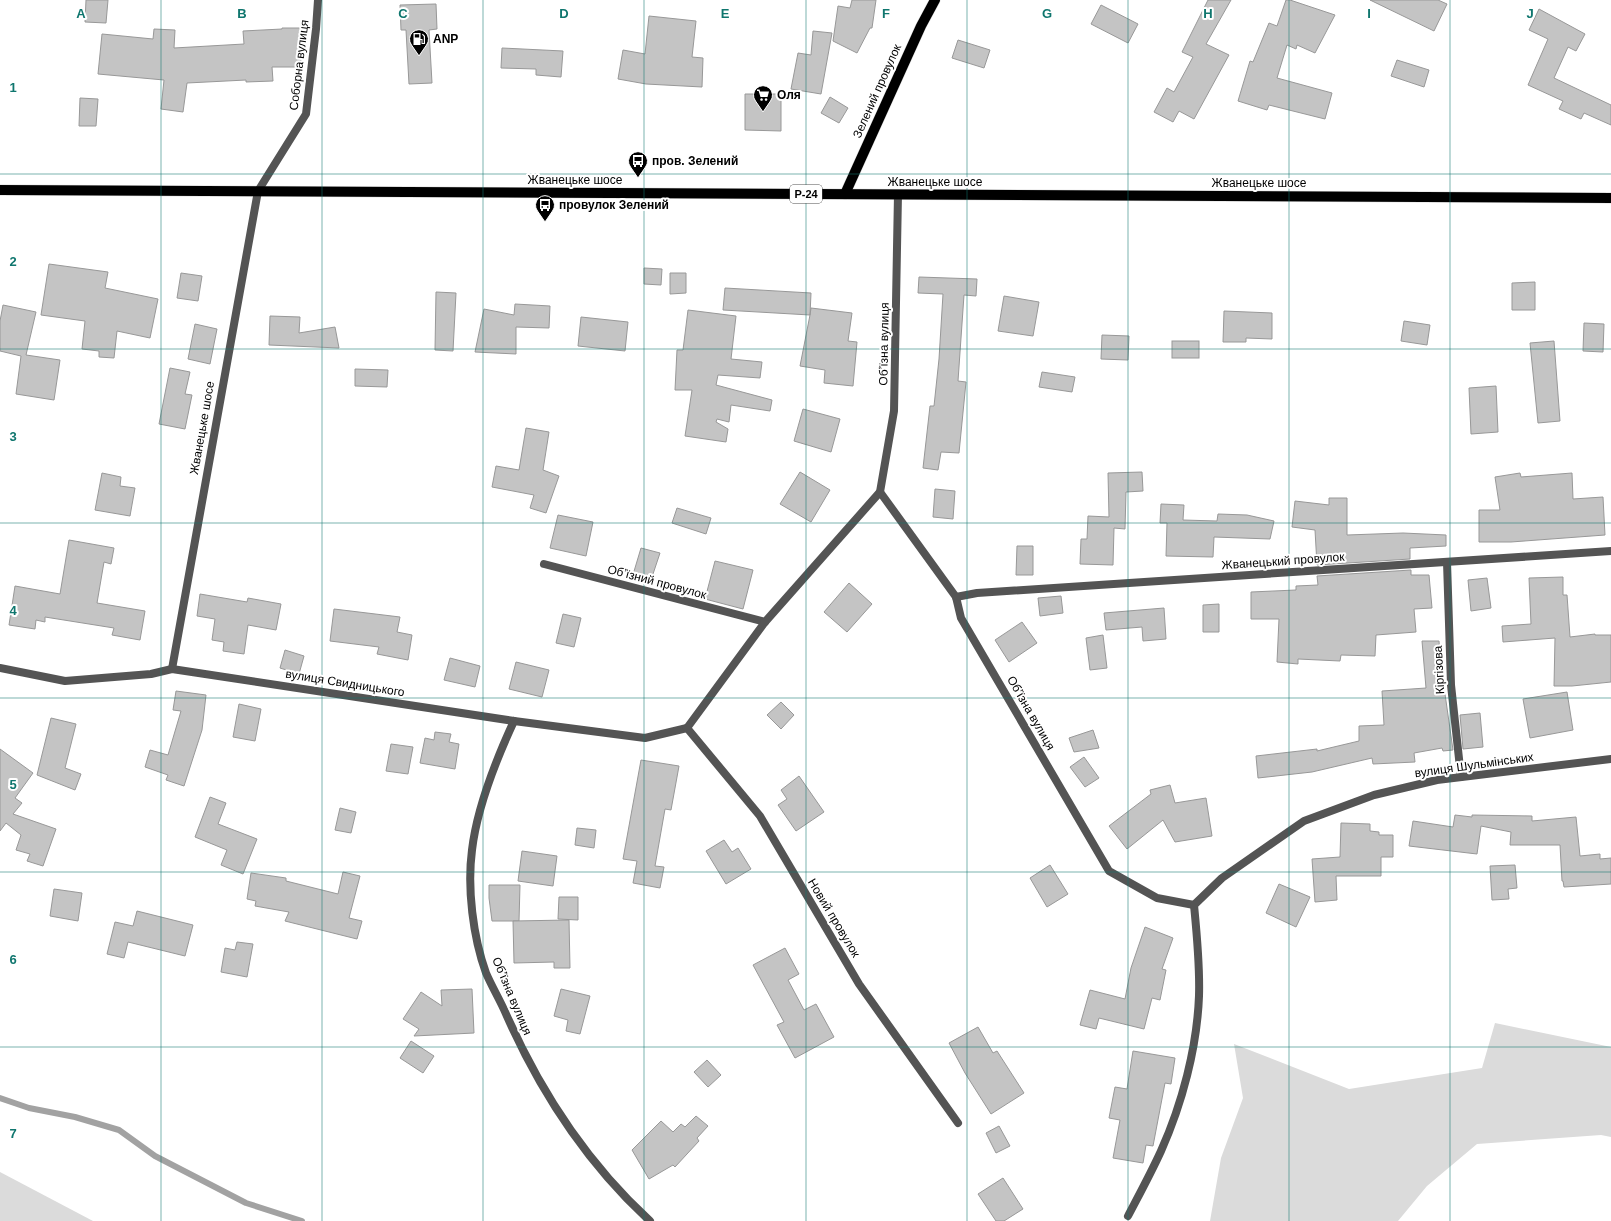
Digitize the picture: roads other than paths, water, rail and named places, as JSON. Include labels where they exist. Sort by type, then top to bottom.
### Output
[{"type":"main road","name":"Зелений провулок","points":[[845,194],[934,0]]},
{"type":"main road","name":"Жванецьке шосе","points":[[0,190],[1611,198]]},
{"type":"street","name":"Соборна вулиця","points":[[258,191],[306,114],[318,0]]},
{"type":"street","name":"Жванецьке шосе","points":[[172,669],[258,191]]},
{"type":"street","name":"Обʼїзна вулиця","points":[[898,194],[894,411],[880,492],[956,597],[961,618],[1109,871],[1157,898],[1194,905]]},
{"type":"street","points":[[687,728],[765,622],[880,492]]},
{"type":"street","name":"Жванецький провулок","points":[[956,597],[977,593],[1611,551]]},
{"type":"street","name":"Кіргізова","points":[[1447,562],[1451,685],[1461,777]]},
{"type":"street","name":"Обʼїзний провулок","points":[[544,564],[765,622]]},
{"type":"street","name":"вулиця Свидницького","points":[[0,668],[65,681],[151,674],[172,669],[514,721],[645,738],[687,728]]},
{"type":"street","name":"Обʼїзна вулиця","points":[[514,721],[490,778],[480,811],[472,850],[472,910],[477,939],[486,972],[522,1051],[546,1093],[576,1137],[625,1198],[650,1221]]},
{"type":"street","name":"Новий провулок","points":[[687,728],[760,816],[859,984],[958,1123]]},
{"type":"street","name":"вулиця Шульмінських","points":[[1194,905],[1222,878],[1304,821],[1374,795],[1437,780],[1611,758]]},
{"type":"street","points":[[1128,1216],[1160,1152],[1180,1100],[1187,1077],[1199,998],[1199,961],[1194,905]]},
{"type":"waterway","points":[[0,1098],[29,1108],[75,1117],[119,1130],[155,1156],[246,1203],[302,1221]]},
{"type":"place","name":"ANP","points":[[419,56]]},
{"type":"place","name":"Оля","points":[[763,112]]},
{"type":"place","name":"пров. Зелений","points":[[638,178]]},
{"type":"place","name":"провулок Зелений","points":[[545,222]]}]
